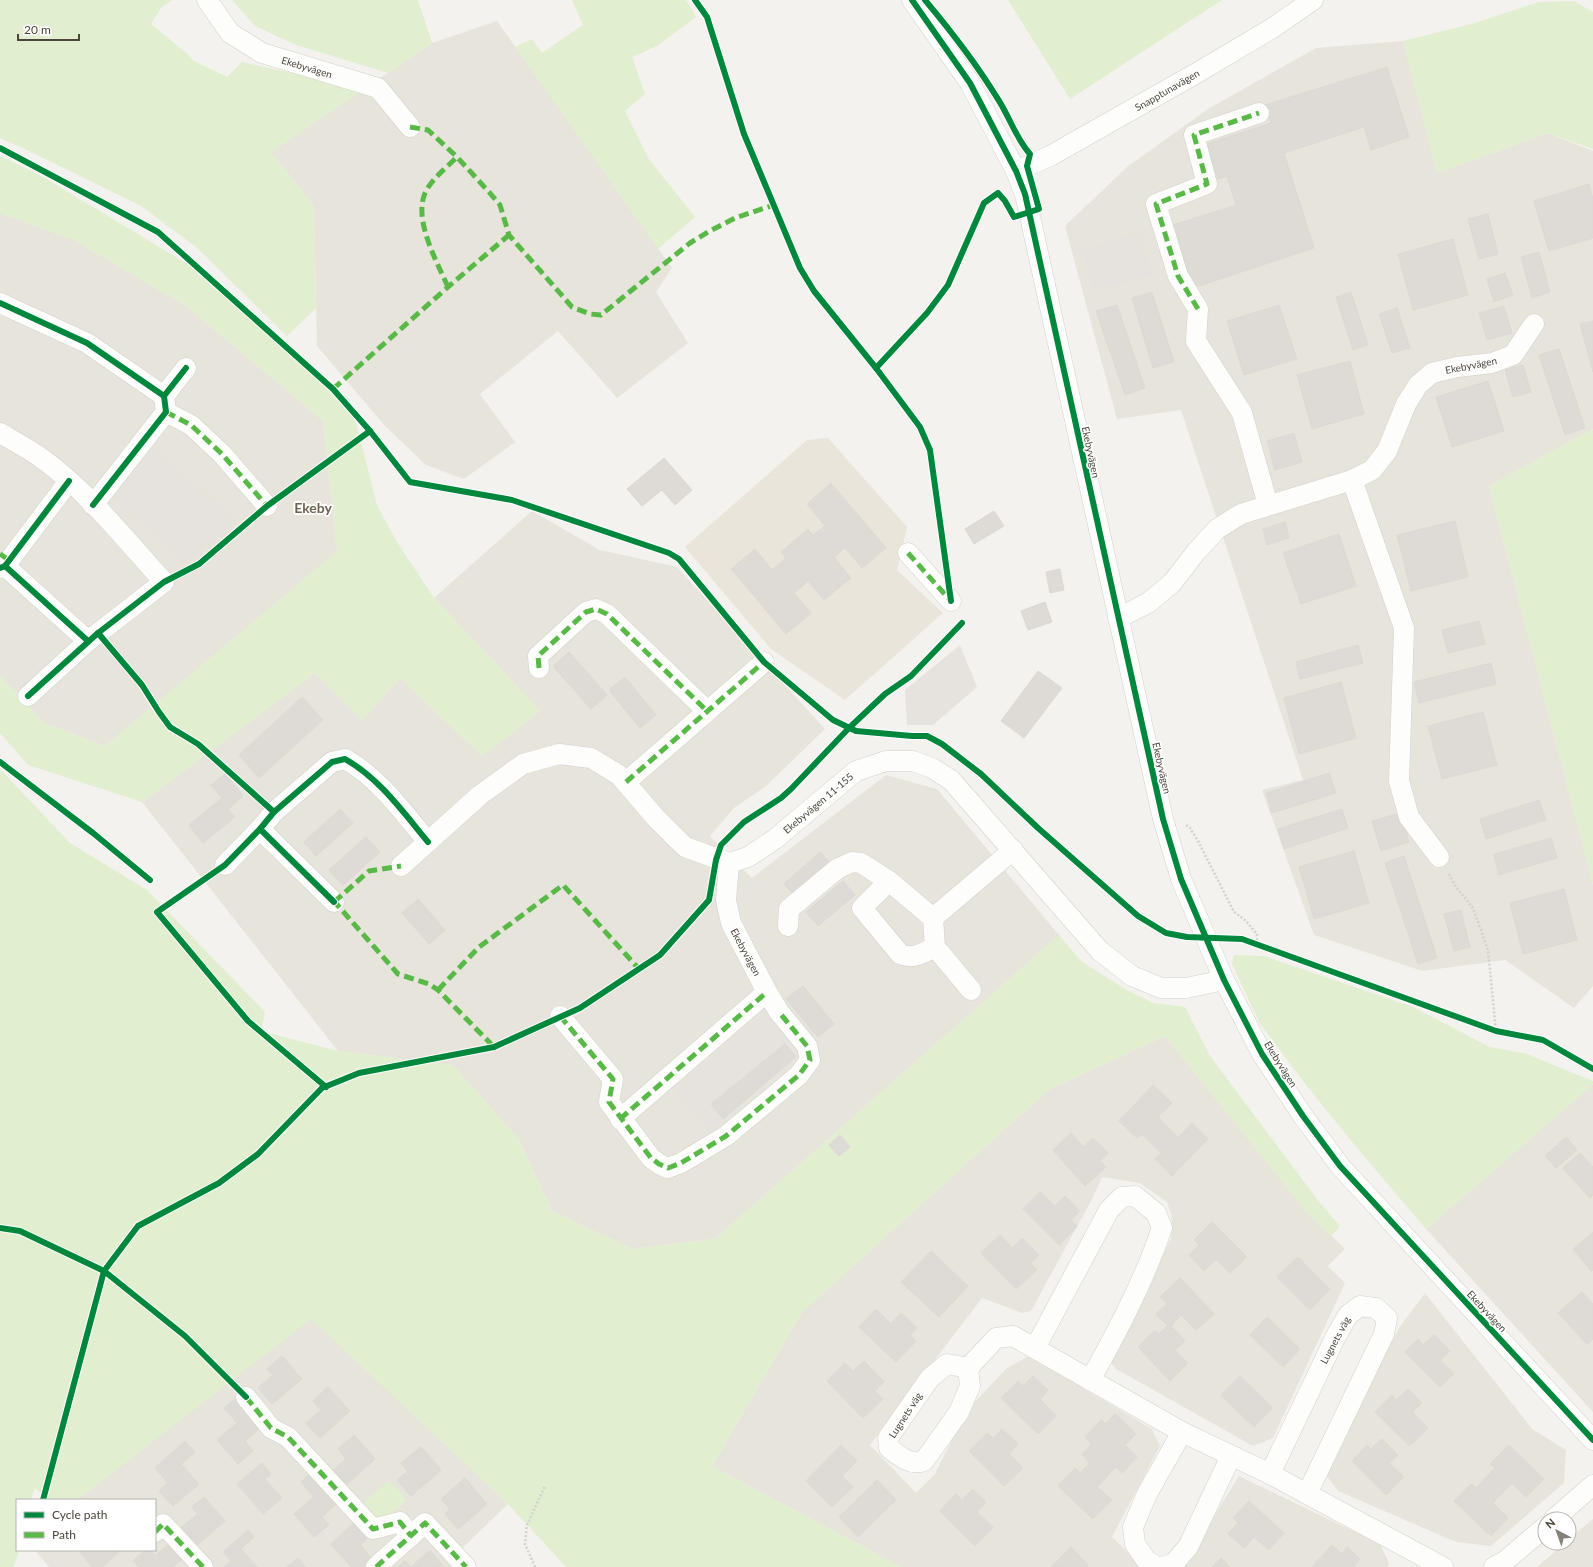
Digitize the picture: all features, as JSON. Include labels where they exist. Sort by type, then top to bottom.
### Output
[{"type":"street","name":"Ekebyvägen","points":[[207,0],[230,33],[262,53],[378,88],[410,127]]},
{"type":"street","name":"Ekebyvägen","points":[[912,0],[970,83],[1016,170],[1025,194],[1163,819],[1181,879],[1224,980],[1262,1054],[1303,1116],[1340,1166],[1593,1440]]},
{"type":"street","name":"Snapptunavägen","points":[[1016,170],[1050,156],[1188,78],[1271,29],[1313,0]]},
{"type":"street","points":[[1258,113],[1194,135],[1207,184],[1156,204],[1178,276],[1198,309],[1196,341],[1242,413],[1268,505]]},
{"type":"street","points":[[0,303],[87,343],[190,425],[222,454],[267,506]]},
{"type":"street","name":"Ekebyvägen","points":[[1118,618],[1148,603],[1172,583],[1217,529],[1241,514],[1352,480],[1372,470],[1387,450],[1406,404],[1418,385],[1432,373],[1456,367],[1492,363],[1513,355],[1534,324]]},
{"type":"street","points":[[93,504],[165,404],[186,368]]},
{"type":"street","points":[[0,433],[37,455],[69,481],[93,504],[164,582],[88,641],[28,696]]},
{"type":"street","points":[[1352,480],[1404,628],[1399,781],[1410,817],[1439,857]]},
{"type":"street","points":[[69,481],[3,562],[88,641]]},
{"type":"street","points":[[908,553],[951,601]]},
{"type":"street","points":[[539,668],[538,656],[586,612],[596,610],[607,614],[706,710]]},
{"type":"street","points":[[626,782],[706,710],[764,662]]},
{"type":"street","points":[[401,866],[480,795],[523,764],[559,754],[590,758],[618,775],[626,782],[655,817],[685,847],[729,863]]},
{"type":"street","points":[[225,865],[260,829],[274,812],[332,762],[345,759],[357,766],[387,794],[428,842]]},
{"type":"street","name":"Ekebyvägen 11-155","points":[[729,863],[748,857],[775,839],[856,771],[886,761],[913,760],[932,768],[951,780],[1100,952],[1132,976],[1161,988],[1186,988],[1224,980]]},
{"type":"street","points":[[260,829],[334,902]]},
{"type":"street","points":[[934,918],[1013,850]]},
{"type":"street","points":[[788,926],[789,909],[837,869],[852,862],[861,863],[889,881],[934,918],[935,947],[971,990]]},
{"type":"street","name":"Ekebyvägen","points":[[620,1119],[651,1158],[668,1168],[681,1163],[726,1136],[799,1074],[810,1060],[807,1046],[780,1012],[767,992],[731,923],[726,900],[729,863]]},
{"type":"street","points":[[889,881],[862,908],[900,954],[905,956],[915,956],[935,947]]},
{"type":"street","points":[[560,1016],[613,1079],[609,1102],[620,1119],[767,992]]},
{"type":"street","points":[[1035,1348],[1109,1210],[1122,1197],[1135,1196],[1156,1213],[1162,1228],[1153,1255],[1109,1346],[1090,1380]]},
{"type":"street","name":"Lugnets väg","points":[[1270,1474],[1348,1314],[1360,1306],[1376,1308],[1387,1318],[1384,1334],[1307,1494]]},
{"type":"street","points":[[968,1368],[996,1338],[1013,1336],[1182,1432],[1270,1474],[1307,1494],[1410,1560],[1443,1567]]},
{"type":"street","name":"Lugnets väg","points":[[947,1364],[968,1368],[970,1386],[959,1412],[928,1456],[919,1462],[911,1462],[902,1459],[890,1448],[888,1438],[930,1378],[947,1364]]},
{"type":"street","points":[[246,1397],[271,1428],[288,1437],[373,1529],[400,1522],[411,1536]]},
{"type":"street","points":[[1157,1567],[1146,1560],[1135,1544],[1133,1528],[1147,1494],[1182,1432]]},
{"type":"street","points":[[1163,1567],[1174,1563],[1188,1547],[1231,1456]]},
{"type":"street","points":[[1563,1511],[1593,1485]]},
{"type":"street","points":[[376,1567],[425,1523],[466,1567]]},
{"type":"street","points":[[156,1531],[163,1524],[204,1567]]},
{"type":"street","points":[[1494,1567],[1505,1561],[1537,1533]]},
{"type":"path","points":[[0,762],[93,833],[150,880]]},
{"type":"path","points":[[1439,857],[1456,887],[1473,908],[1488,950],[1496,1030]]},
{"type":"path","points":[[225,865],[157,912],[248,1021],[324,1088],[332,1084]]},
{"type":"path","points":[[1252,942],[1265,946]]},
{"type":"path","points":[[1488,1028],[1502,1032]]},
{"type":"path","points":[[536,1567],[525,1544],[527,1526],[545,1486]]},
{"type":"shaded area","points":[[497,21],[672,268],[656,292],[688,343],[617,398],[558,331],[480,394],[515,442],[464,479],[426,465],[385,426],[317,346],[314,206],[271,152],[432,43]]},
{"type":"shaded area","points":[[1403,41],[1437,173],[1548,133],[1593,151],[1593,429],[1489,486],[1593,885],[1593,986],[1574,1008],[1505,960],[1422,971],[1314,935],[1262,790],[1303,780],[1181,410],[1117,419],[1065,226],[1127,167],[1208,109],[1316,48]]},
{"type":"shaded area","points":[[0,213],[74,240],[186,306],[323,421],[337,552],[105,746],[44,723],[0,676]]},
{"type":"shaded area","points":[[1141,232],[1153,275],[1093,292],[1081,250]]},
{"type":"shaded area","points":[[828,438],[907,527],[897,570],[943,613],[845,700],[771,649],[685,547],[807,440]]},
{"type":"shaded area","points":[[155,448],[235,521],[183,564],[113,497]]},
{"type":"shaded area","points":[[532,511],[600,550],[677,567],[825,729],[766,786],[734,808],[710,836],[752,878],[886,775],[937,789],[1059,935],[715,1239],[632,1249],[552,1211],[519,1140],[453,1065],[338,1051],[142,802],[315,673],[362,720],[400,678],[482,756],[540,711],[434,598]]},
{"type":"shaded area","points":[[960,645],[977,687],[933,725],[907,725],[905,690]]},
{"type":"shaded area","points":[[771,1008],[794,1036],[711,1104],[723,1119],[708,1131],[674,1090]]},
{"type":"shaded area","points":[[1165,1036],[1306,1211],[1345,1249],[1328,1266],[1345,1283],[1273,1438],[1253,1446],[1116,1369],[1110,1361],[1171,1239],[1172,1216],[1167,1202],[1140,1183],[1102,1177],[1092,1199],[1031,1311],[1022,1313],[982,1298],[870,1445],[916,1493],[935,1474],[966,1411],[1007,1368],[1029,1356],[1152,1429],[1160,1446],[1112,1537],[1143,1567],[901,1567],[712,1466],[802,1312],[1048,1090]]},
{"type":"shaded area","points":[[1593,1084],[1593,1412],[1426,1229]]},
{"type":"shaded area","points":[[1425,1293],[1532,1429],[1566,1450],[1564,1483],[1491,1546],[1456,1542],[1338,1491],[1324,1472],[1399,1328]]},
{"type":"shaded area","points":[[311,1318],[508,1504],[451,1559],[458,1567],[49,1567],[37,1553],[38,1551],[156,1551],[156,1499],[78,1499]]},
{"type":"shaded area","points":[[1239,1476],[1380,1544],[1389,1563],[1388,1567],[1177,1567],[1193,1550]]},
{"type":"shaded area","points":[[1593,1519],[1593,1567],[1537,1567],[1556,1551],[1577,1551],[1577,1532]]},
{"type":"green space","points":[[0,0],[172,0],[161,8],[151,24],[194,61],[227,77],[242,62],[364,89],[271,152],[314,206],[316,308],[287,336],[196,247],[141,206],[0,138]]},
{"type":"green space","points":[[232,0],[418,0],[432,43],[388,73],[296,45],[255,26]]},
{"type":"green space","points":[[572,0],[686,0],[696,17],[657,46],[632,57],[645,94],[625,111],[648,158],[695,217],[658,249],[515,47],[532,39],[542,53],[583,25]]},
{"type":"green space","points":[[1008,0],[1222,0],[1070,99]]},
{"type":"green space","points":[[1574,1],[1593,12],[1593,149],[1548,133],[1437,173],[1403,41],[1475,23],[1539,2]]},
{"type":"green space","points":[[0,156],[38,174],[216,281],[354,415],[377,505],[397,542],[434,598],[540,711],[482,756],[400,678],[362,720],[315,673],[142,802],[28,765],[0,733],[0,676],[44,723],[105,746],[337,551],[323,421],[186,306],[74,240],[0,213]]},
{"type":"green space","points":[[1593,429],[1593,885],[1489,486]]},
{"type":"green space","points":[[0,769],[70,843],[147,890],[265,1012],[261,1031],[338,1051],[453,1065],[519,1140],[552,1211],[632,1249],[715,1239],[1059,935],[1081,961],[1125,989],[1153,1003],[1185,1007],[1210,1056],[1320,1203],[1340,1226],[1331,1236],[1306,1212],[1165,1036],[1048,1090],[802,1312],[712,1466],[901,1567],[566,1567],[508,1504],[311,1319],[78,1499],[48,1499],[35,1488],[31,1499],[16,1499],[16,1551],[19,1551],[14,1567],[0,1567]]},
{"type":"green space","points":[[1234,955],[1264,956],[1413,1007],[1490,1047],[1527,1054],[1593,1081],[1593,1084],[1426,1229],[1306,1085],[1259,1022],[1232,964]]},
{"type":"green space","points":[[389,1480],[407,1500],[392,1513],[373,1519],[361,1505]]},
{"type":"building","points":[[1387,67],[1409,137],[1371,150],[1364,127],[1284,153],[1314,248],[1193,288],[1173,225],[1236,205],[1227,176],[1218,179],[1206,144],[1271,123],[1265,105]]},
{"type":"building","points":[[1589,184],[1593,199],[1593,238],[1549,251],[1534,201]]},
{"type":"building","points":[[1488,214],[1498,254],[1479,259],[1468,219]]},
{"type":"building","points":[[1453,239],[1468,295],[1413,310],[1398,254]]},
{"type":"building","points":[[1539,252],[1550,292],[1532,298],[1521,257]]},
{"type":"building","points":[[1505,273],[1513,295],[1494,302],[1487,279]]},
{"type":"building","points":[[1152,292],[1174,362],[1153,368],[1132,298]]},
{"type":"building","points":[[1351,292],[1368,345],[1353,350],[1336,297]]},
{"type":"building","points":[[1117,305],[1145,388],[1125,395],[1096,311]]},
{"type":"building","points":[[1279,305],[1297,359],[1244,375],[1227,321]]},
{"type":"building","points":[[1504,306],[1512,333],[1487,340],[1479,313]]},
{"type":"building","points":[[1397,308],[1410,348],[1392,353],[1379,314]]},
{"type":"building","points":[[1593,321],[1593,372],[1580,324]]},
{"type":"building","points":[[1559,349],[1585,428],[1565,435],[1539,355]]},
{"type":"building","points":[[1350,361],[1364,414],[1312,429],[1297,375]]},
{"type":"building","points":[[1523,365],[1531,392],[1513,397],[1505,370]]},
{"type":"building","points":[[1488,381],[1504,431],[1452,447],[1436,397]]},
{"type":"building","points":[[1294,433],[1302,462],[1275,470],[1267,441]]},
{"type":"building","points":[[664,458],[692,490],[675,505],[662,490],[642,506],[627,489]]},
{"type":"building","points":[[831,483],[886,548],[862,568],[845,548],[834,557],[851,578],[824,600],[808,581],[794,593],[811,613],[786,634],[731,569],[755,549],[772,570],[786,558],[781,552],[808,529],[813,535],[825,526],[807,504]]},
{"type":"building","points":[[994,511],[1004,526],[974,544],[965,529]]},
{"type":"building","points":[[1455,521],[1468,577],[1411,591],[1397,535]]},
{"type":"building","points":[[1285,522],[1289,538],[1267,545],[1263,529]]},
{"type":"building","points":[[1339,534],[1356,586],[1301,604],[1283,553]]},
{"type":"building","points":[[1060,569],[1064,590],[1050,593],[1046,572]]},
{"type":"building","points":[[1045,602],[1052,622],[1028,630],[1021,611]]},
{"type":"building","points":[[1479,621],[1485,644],[1448,653],[1442,630]]},
{"type":"building","points":[[1358,645],[1363,663],[1300,679],[1296,662]]},
{"type":"building","points":[[569,652],[607,695],[591,709],[553,666]]},
{"type":"building","points":[[1491,663],[1496,684],[1419,703],[1414,682]]},
{"type":"building","points":[[1038,671],[1062,688],[1024,738],[1001,721]]},
{"type":"building","points":[[625,677],[656,715],[640,728],[609,690]]},
{"type":"building","points":[[1341,682],[1356,738],[1299,754],[1284,698]]},
{"type":"building","points":[[302,697],[323,720],[259,778],[239,755]]},
{"type":"building","points":[[1483,712],[1497,765],[1442,779],[1428,726]]},
{"type":"building","points":[[1329,773],[1336,793],[1272,813],[1266,793]]},
{"type":"building","points":[[225,774],[243,796],[228,809],[235,817],[203,843],[189,825],[222,798],[211,785]]},
{"type":"building","points":[[1539,800],[1546,820],[1486,839],[1480,819]]},
{"type":"building","points":[[340,809],[353,823],[316,856],[304,842]]},
{"type":"building","points":[[1342,809],[1348,828],[1284,849],[1278,829]]},
{"type":"building","points":[[1401,813],[1409,842],[1381,851],[1372,821]]},
{"type":"building","points":[[366,837],[380,852],[343,885],[329,870]]},
{"type":"building","points":[[1551,838],[1557,858],[1499,875],[1494,854]]},
{"type":"building","points":[[1354,851],[1369,903],[1314,919],[1299,867]]},
{"type":"building","points":[[820,852],[834,867],[798,899],[784,884]]},
{"type":"building","points":[[1404,856],[1437,958],[1418,964],[1385,863]]},
{"type":"building","points":[[843,881],[855,895],[818,926],[806,912]]},
{"type":"building","points":[[1564,889],[1577,940],[1523,954],[1510,903]]},
{"type":"building","points":[[418,899],[445,930],[429,944],[402,913]]},
{"type":"building","points":[[1461,910],[1470,947],[1454,951],[1444,914]]},
{"type":"building","points":[[803,986],[834,1024],[818,1037],[786,999]]},
{"type":"building","points":[[785,1044],[796,1057],[723,1119],[711,1104]]},
{"type":"building","points":[[1153,1085],[1172,1103],[1158,1117],[1178,1138],[1192,1123],[1208,1139],[1172,1176],[1155,1159],[1161,1153],[1142,1134],[1137,1138],[1119,1121]]},
{"type":"building","points":[[1071,1133],[1083,1147],[1093,1138],[1108,1153],[1100,1161],[1106,1167],[1085,1186],[1053,1150]]},
{"type":"building","points":[[840,1135],[850,1147],[839,1156],[829,1145]]},
{"type":"building","points":[[1566,1137],[1577,1150],[1556,1168],[1545,1156]]},
{"type":"building","points":[[1580,1153],[1593,1167],[1593,1195],[1590,1198],[1563,1168]]},
{"type":"building","points":[[1040,1192],[1055,1206],[1065,1196],[1080,1211],[1071,1220],[1077,1227],[1059,1245],[1023,1209]]},
{"type":"building","points":[[1212,1222],[1247,1257],[1230,1273],[1216,1259],[1204,1271],[1189,1255],[1199,1245],[1194,1240]]},
{"type":"building","points":[[1593,1232],[1593,1270],[1591,1271],[1573,1249]]},
{"type":"building","points":[[1000,1235],[1013,1248],[1022,1238],[1039,1255],[1030,1263],[1037,1270],[1016,1289],[981,1253]]},
{"type":"building","points":[[931,1251],[968,1286],[939,1317],[901,1282]]},
{"type":"building","points":[[1298,1257],[1330,1289],[1310,1310],[1277,1277]]},
{"type":"building","points":[[1180,1278],[1214,1314],[1196,1330],[1181,1315],[1171,1326],[1185,1341],[1175,1350],[1188,1363],[1170,1381],[1138,1347],[1155,1330],[1159,1334],[1168,1326],[1156,1314],[1167,1304],[1160,1297]]},
{"type":"building","points":[[1582,1292],[1593,1304],[1593,1339],[1587,1344],[1558,1313]]},
{"type":"building","points":[[876,1309],[891,1324],[901,1313],[917,1328],[910,1335],[916,1341],[896,1362],[859,1327]]},
{"type":"building","points":[[1267,1317],[1300,1349],[1283,1367],[1250,1335]]},
{"type":"building","points":[[1434,1335],[1450,1351],[1440,1360],[1454,1374],[1440,1387],[1405,1352],[1418,1339],[1423,1345]]},
{"type":"building","points":[[282,1356],[302,1379],[272,1404],[258,1388],[273,1375],[267,1369]]},
{"type":"building","points":[[864,1361],[884,1382],[875,1391],[883,1399],[863,1418],[827,1381],[845,1363],[853,1371]]},
{"type":"building","points":[[1033,1376],[1048,1390],[1040,1399],[1056,1416],[1038,1434],[1001,1398],[1018,1381],[1023,1386]]},
{"type":"building","points":[[1240,1376],[1273,1408],[1254,1427],[1221,1395]]},
{"type":"building","points":[[328,1387],[350,1411],[320,1438],[306,1423],[321,1410],[313,1401]]},
{"type":"building","points":[[1408,1389],[1422,1403],[1412,1412],[1428,1428],[1410,1446],[1375,1412],[1392,1395],[1397,1400]]},
{"type":"building","points":[[235,1399],[260,1428],[245,1441],[253,1451],[238,1464],[217,1440],[237,1423],[224,1408]]},
{"type":"building","points":[[1115,1414],[1136,1434],[1125,1445],[1137,1457],[1122,1473],[1116,1467],[1097,1487],[1112,1500],[1093,1519],[1058,1486],[1075,1468],[1080,1473],[1090,1463],[1082,1454],[1092,1444],[1085,1437],[1101,1420],[1106,1424]]},
{"type":"building","points":[[1002,1429],[1018,1444],[1009,1454],[1023,1468],[1004,1486],[969,1451],[987,1433],[993,1438]]},
{"type":"building","points":[[354,1435],[375,1459],[345,1486],[332,1471],[346,1459],[338,1449]]},
{"type":"building","points":[[1382,1439],[1398,1455],[1389,1463],[1404,1477],[1386,1495],[1352,1461],[1367,1445],[1371,1449]]},
{"type":"building","points":[[185,1441],[195,1452],[181,1464],[199,1484],[173,1506],[159,1491],[168,1483],[155,1468]]},
{"type":"building","points":[[841,1445],[857,1461],[842,1476],[853,1487],[832,1507],[806,1481]]},
{"type":"building","points":[[1509,1445],[1544,1479],[1526,1497],[1512,1483],[1493,1503],[1508,1518],[1491,1536],[1454,1501],[1471,1484],[1476,1488],[1495,1468],[1490,1464]]},
{"type":"building","points":[[421,1447],[441,1470],[411,1496],[397,1480],[408,1471],[401,1463]]},
{"type":"building","points":[[262,1463],[271,1474],[265,1479],[282,1498],[263,1514],[237,1484]]},
{"type":"building","points":[[312,1472],[338,1502],[322,1517],[329,1525],[314,1537],[294,1514],[314,1497],[301,1482]]},
{"type":"building","points":[[465,1478],[487,1504],[458,1529],[445,1514],[450,1509],[441,1499]]},
{"type":"building","points":[[877,1480],[896,1500],[858,1537],[839,1517]]},
{"type":"building","points":[[973,1489],[986,1502],[977,1512],[993,1527],[975,1546],[940,1511],[956,1494],[962,1500]]},
{"type":"building","points":[[204,1497],[225,1521],[195,1547],[179,1529],[198,1514],[192,1507]]},
{"type":"building","points":[[1249,1501],[1284,1533],[1269,1550],[1254,1537],[1244,1548],[1228,1534],[1238,1523],[1233,1518]]},
{"type":"building","points":[[355,1522],[369,1537],[360,1545],[372,1559],[363,1567],[351,1567],[331,1544]]},
{"type":"building","points":[[248,1530],[254,1537],[241,1549],[257,1567],[224,1567],[231,1561],[223,1552]]},
{"type":"building","points":[[170,1543],[184,1558],[173,1567],[139,1567],[133,1561],[144,1551],[151,1551],[155,1556]]},
{"type":"building","points":[[1332,1545],[1342,1554],[1347,1547],[1360,1559],[1354,1566],[1355,1567],[1312,1567]]},
{"type":"building","points":[[1071,1547],[1088,1565],[1087,1567],[1051,1567]]},
{"type":"building","points":[[430,1550],[444,1567],[411,1567]]},
{"type":"building","points":[[79,1551],[120,1551],[102,1567],[92,1567]]},
{"type":"building","points":[[298,1558],[305,1567],[287,1567]]},
{"type":"building","points":[[1221,1558],[1230,1567],[1212,1567]]},
{"type":"building","points":[[405,1561],[411,1567],[398,1567]]},
{"type":"marked path","points":[[1198,309],[1178,276],[1156,204],[1207,184],[1194,135],[1259,113]]},
{"type":"marked path","points":[[410,127],[428,130],[457,157],[500,205],[509,235],[572,307],[590,314],[601,315],[690,243],[708,232],[735,218],[774,205]]},
{"type":"marked path","points":[[448,287],[433,253],[424,227],[422,202],[426,191],[432,182],[457,157]]},
{"type":"marked path","points":[[333,389],[509,235]]},
{"type":"marked path","points":[[166,412],[191,425],[222,454],[267,506]]},
{"type":"marked path","points":[[908,553],[950,600]]},
{"type":"marked path","points":[[0,554],[9,560]]},
{"type":"marked path","points":[[539,668],[538,656],[586,612],[596,609],[607,614],[706,710]]},
{"type":"marked path","points":[[626,782],[764,662]]},
{"type":"marked path","points":[[334,902],[369,871],[401,866]]},
{"type":"marked path","points":[[438,990],[479,947],[563,885],[639,969]]},
{"type":"marked path","points":[[333,900],[398,974],[429,984],[438,990],[494,1047]]},
{"type":"marked path","points":[[620,1119],[767,992]]},
{"type":"marked path","points":[[560,1016],[613,1079],[609,1102],[651,1158],[668,1168],[681,1163],[726,1136],[799,1075],[810,1060],[807,1046],[779,1012]]},
{"type":"marked path","points":[[246,1397],[271,1428],[288,1437],[373,1529],[400,1522],[411,1536]]},
{"type":"marked path","points":[[376,1567],[425,1523],[466,1567]]},
{"type":"marked path","points":[[156,1531],[163,1524],[203,1567]]},
{"type":"cycle path","points":[[695,0],[707,17],[744,134],[800,268],[814,291],[876,368]]},
{"type":"cycle path","points":[[912,0],[970,83],[1016,171],[1025,194],[1163,819],[1181,879],[1224,980],[1262,1054],[1303,1116],[1340,1166],[1593,1440]]},
{"type":"cycle path","points":[[925,0],[980,71],[1001,103],[1020,140],[1030,154],[1027,166],[1039,209],[1014,217],[1005,201],[998,193],[984,203],[948,285],[927,313],[876,368],[920,427],[930,450],[951,601]]},
{"type":"cycle path","points":[[0,148],[158,232],[333,389],[370,431]]},
{"type":"cycle path","points":[[0,303],[87,343],[164,396]]},
{"type":"cycle path","points":[[93,505],[166,412],[164,396],[186,368]]},
{"type":"cycle path","points":[[28,696],[98,633],[164,582],[199,564],[267,506],[370,431],[410,482],[512,500],[669,553],[679,559],[764,662],[833,720],[856,731],[927,736],[942,744],[981,774],[1038,828],[1138,916],[1166,933],[1187,937],[1242,939],[1496,1031],[1543,1040],[1593,1069]]},
{"type":"cycle path","points":[[0,568],[5,566],[69,481]]},
{"type":"cycle path","points":[[5,566],[88,641]]},
{"type":"cycle path","points":[[43,1499],[104,1271],[138,1226],[219,1183],[258,1154],[322,1088],[359,1073],[494,1047],[580,1008],[660,955],[709,900],[716,860],[721,845],[744,822],[781,798],[791,789],[849,728],[885,694],[911,676],[962,623]]},
{"type":"cycle path","points":[[98,633],[142,685],[170,727],[198,744],[274,812]]},
{"type":"cycle path","points":[[326,1087],[248,1021],[157,912],[225,865],[260,829],[274,812],[332,762],[345,759],[369,776],[390,796],[428,842]]},
{"type":"cycle path","points":[[0,762],[93,833],[150,880]]},
{"type":"cycle path","points":[[260,829],[334,902]]},
{"type":"cycle path","points":[[0,1228],[20,1231],[104,1271],[185,1336],[246,1397]]},
{"type":"district","name":"Ekeby","points":[[313,507]]}]
